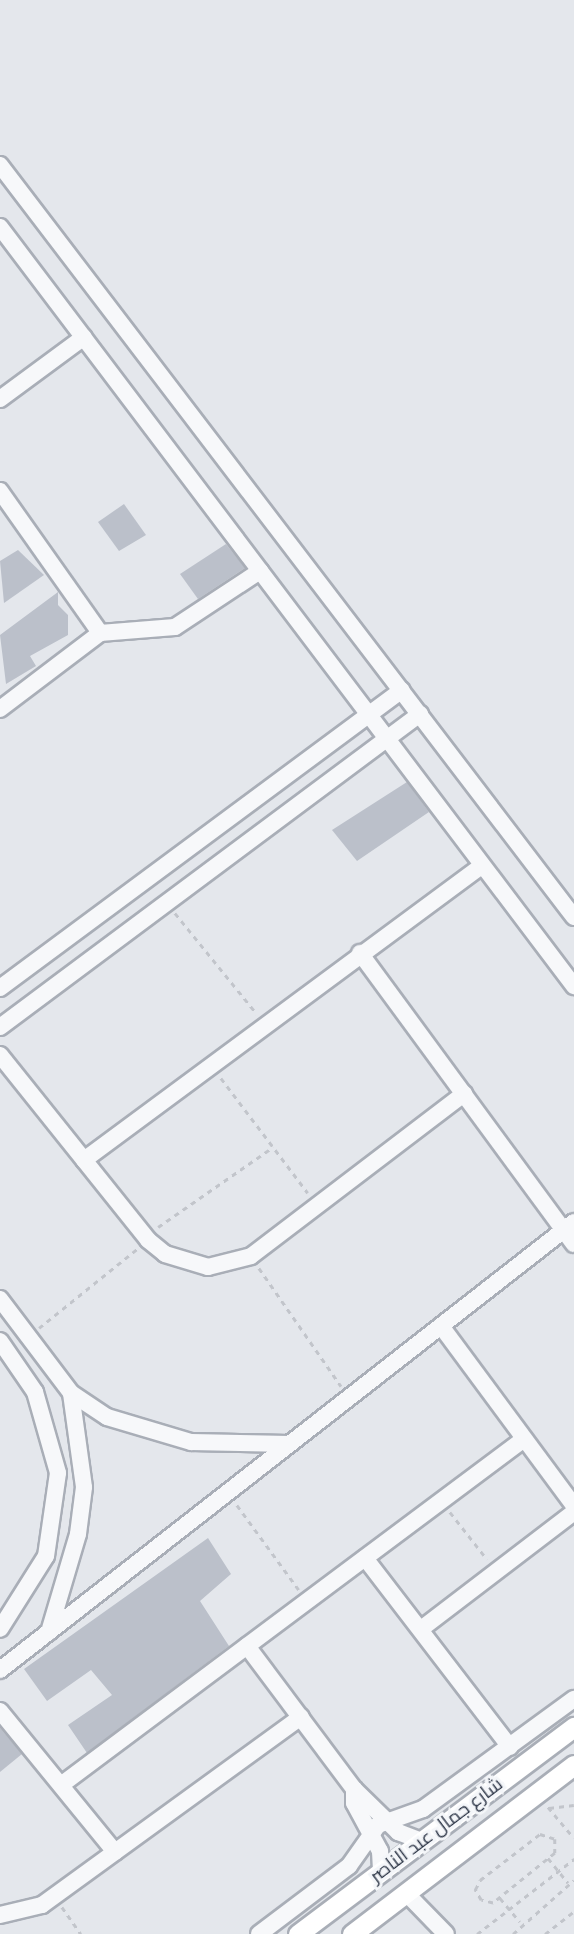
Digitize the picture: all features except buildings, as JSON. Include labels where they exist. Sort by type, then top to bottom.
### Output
[{"type":"main road","name":"شارع جمال عبد الناصر","points":[[298,1934],[574,1727]]},
{"type":"main road","name":"شارع جمال عبد الناصر","points":[[352,1934],[405,1894],[542,1801],[574,1765]]},
{"type":"street","points":[[0,164],[574,917]]},
{"type":"street","points":[[0,227],[574,986]]},
{"type":"street","points":[[0,399],[83,337]]},
{"type":"street","points":[[3,500],[100,633]]},
{"type":"street","points":[[0,709],[100,633],[175,626],[260,571]]},
{"type":"street","points":[[0,988],[402,691]]},
{"type":"street","points":[[0,1027],[420,714]]},
{"type":"street","points":[[83,1160],[482,864]]},
{"type":"street","points":[[360,953],[464,1094],[569,1226],[574,1244]]},
{"type":"street","points":[[0,1055],[146,1238],[165,1254],[208,1267],[251,1256],[464,1094]]},
{"type":"street","points":[[0,1670],[569,1226]]},
{"type":"street","points":[[0,1299],[71,1393],[148,1434],[191,1442],[289,1444]]},
{"type":"street","points":[[441,1326],[574,1506]]},
{"type":"street","points":[[0,1341],[35,1392],[58,1473],[46,1556],[0,1629]]},
{"type":"street","points":[[49,1632],[78,1534],[84,1487],[71,1393]]},
{"type":"street","points":[[61,1785],[524,1439]]},
{"type":"street","points":[[421,1629],[574,1512]]},
{"type":"street","points":[[365,1558],[510,1747]]},
{"type":"street","points":[[247,1646],[354,1789],[386,1820],[422,1841]]},
{"type":"street","points":[[259,1934],[349,1866],[372,1832],[386,1820],[424,1809],[574,1699]]},
{"type":"street","points":[[0,1711],[115,1852]]},
{"type":"street","points":[[0,1915],[29,1911],[54,1896],[300,1717]]},
{"type":"street","points":[[354,1789],[354,1802],[372,1832],[380,1872]]},
{"type":"street","points":[[405,1894],[446,1934]]},
{"type":"path","points":[[167,902],[265,1024]]},
{"type":"path","points":[[211,1064],[317,1206]]},
{"type":"path","points":[[28,1337],[146,1238],[273,1147]]},
{"type":"path","points":[[251,1256],[349,1397]]},
{"type":"path","points":[[228,1492],[307,1601]]},
{"type":"path","points":[[441,1501],[497,1571]]},
{"type":"path","points":[[542,1801],[574,1805]]},
{"type":"path","points":[[542,1801],[574,1838]]},
{"type":"path","points":[[540,1834],[557,1843],[548,1858],[500,1898],[481,1900],[476,1884],[540,1834]]},
{"type":"path","points":[[548,1858],[569,1884]]},
{"type":"path","points":[[477,1934],[574,1859]]},
{"type":"path","points":[[513,1934],[520,1923],[574,1880]]},
{"type":"path","points":[[54,1896],[81,1934]]},
{"type":"path","points":[[500,1898],[520,1923]]},
{"type":"path","points":[[545,1934],[574,1911]]}]
